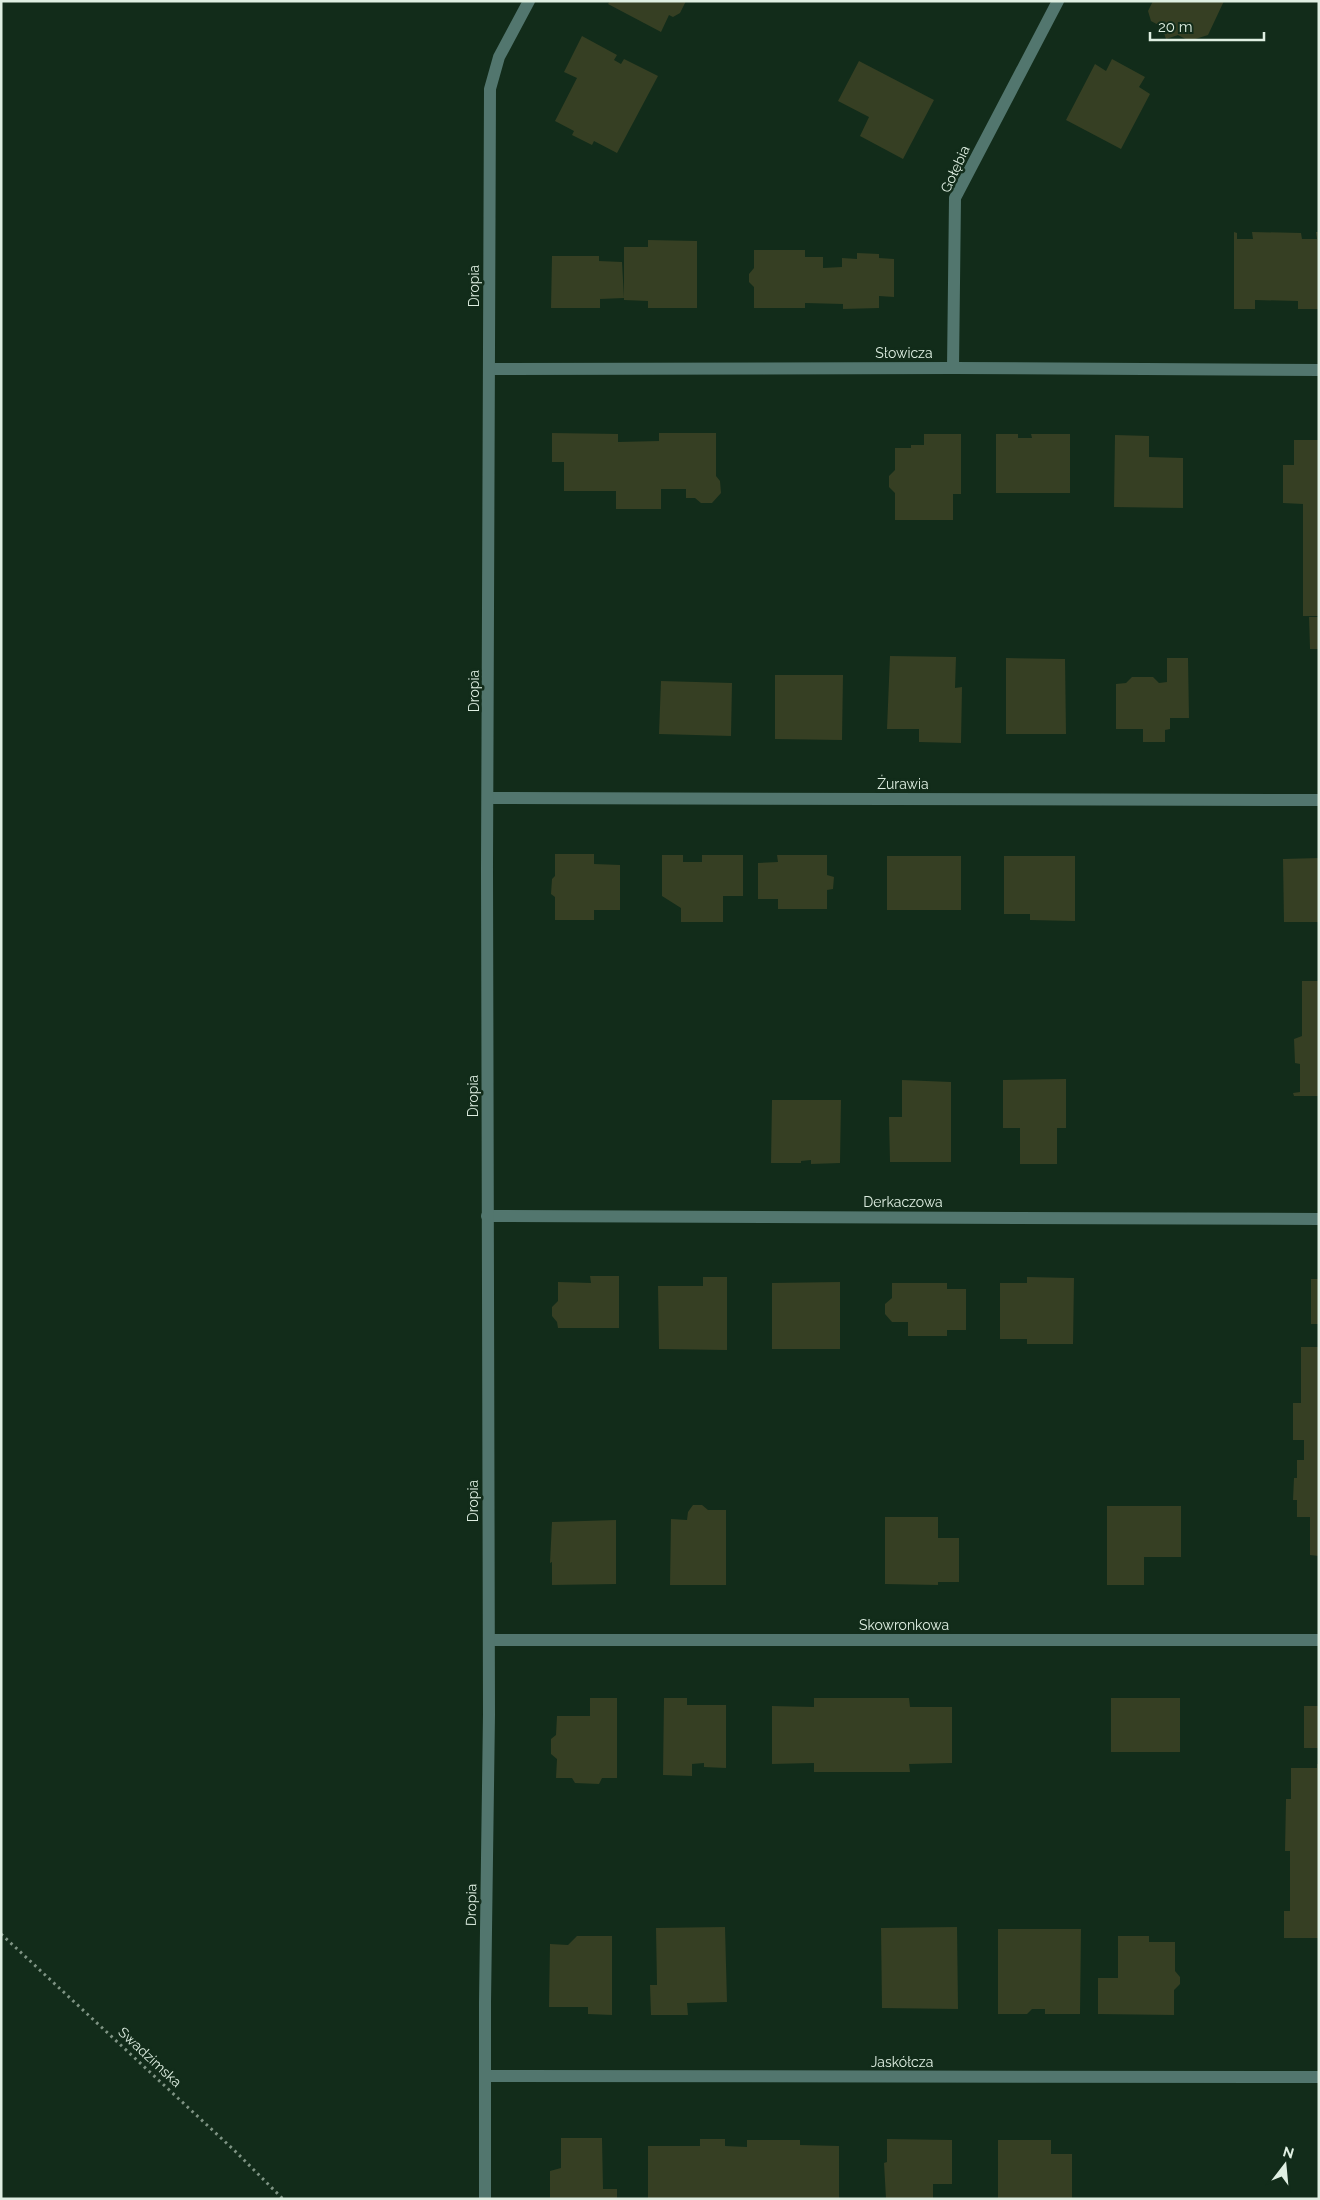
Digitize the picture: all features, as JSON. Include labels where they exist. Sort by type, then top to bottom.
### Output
[{"type":"street","name":"Dropia","points":[[485,2199],[489,1640],[488,798],[490,89],[499,57],[529,1]]},
{"type":"street","name":"Gołębia","points":[[953,368],[955,198],[1058,1]]},
{"type":"street","name":"Słowicza","points":[[489,369],[953,368],[1319,370]]},
{"type":"street","name":"Żurawia","points":[[488,798],[1319,800]]},
{"type":"street","name":"Derkaczowa","points":[[488,1216],[1319,1219]]},
{"type":"street","name":"Skowronkowa","points":[[489,1640],[1319,1640]]},
{"type":"street","name":"Jaskółcza","points":[[485,2076],[1319,2077]]},
{"type":"path","name":"Swadzimska","points":[[1,1934],[235,2151],[283,2199]]},
{"type":"building","points":[[610,1],[686,1],[680,13],[673,17],[669,15],[661,32],[608,4]]},
{"type":"building","points":[[1153,1],[1224,1],[1208,35],[1189,41],[1178,35],[1166,39],[1162,27],[1151,21],[1148,11]]},
{"type":"building","points":[[582,36],[617,55],[614,60],[621,64],[624,59],[658,76],[617,153],[594,141],[592,145],[572,135],[574,131],[555,121],[577,78],[564,72]]},
{"type":"building","points":[[1112,59],[1145,77],[1139,87],[1150,94],[1121,149],[1066,120],[1095,64],[1106,71]]},
{"type":"building","points":[[859,61],[934,100],[903,159],[860,136],[869,117],[838,101]]},
{"type":"building","points":[[1234,232],[1237,233],[1237,239],[1253,239],[1252,232],[1301,233],[1302,239],[1317,239],[1316,232],[1319,232],[1319,309],[1298,309],[1298,301],[1255,300],[1255,309],[1234,309]]},
{"type":"building","points":[[648,240],[697,241],[697,308],[648,308],[648,301],[624,300],[624,247],[648,247]]},
{"type":"building","points":[[754,250],[805,250],[805,257],[823,257],[823,268],[842,267],[842,258],[857,259],[857,253],[879,254],[879,258],[894,259],[894,297],[879,296],[879,308],[843,309],[843,304],[805,303],[805,308],[754,308],[754,287],[749,282],[749,274],[754,268]]},
{"type":"building","points":[[552,256],[599,256],[599,261],[622,262],[624,298],[600,299],[600,308],[551,308]]},
{"type":"building","points":[[552,433],[618,434],[618,442],[659,441],[659,433],[716,433],[716,476],[720,481],[721,493],[712,503],[701,503],[695,498],[686,498],[686,489],[661,489],[661,509],[616,509],[616,491],[564,491],[564,462],[552,462]]},
{"type":"building","points":[[924,434],[961,434],[961,494],[953,494],[953,520],[895,520],[895,493],[889,487],[889,476],[895,470],[895,448],[911,448],[911,445],[924,445]]},
{"type":"building","points":[[996,434],[1018,434],[1018,438],[1032,438],[1031,434],[1070,434],[1070,493],[996,493]]},
{"type":"building","points":[[1115,435],[1149,436],[1149,457],[1183,458],[1183,508],[1114,507]]},
{"type":"building","points":[[1294,440],[1319,440],[1319,616],[1303,616],[1303,504],[1283,503],[1283,465],[1294,465]]},
{"type":"building","points":[[1309,617],[1319,617],[1319,649],[1310,649]]},
{"type":"building","points":[[890,656],[956,657],[955,688],[962,687],[961,743],[919,742],[919,729],[887,729]]},
{"type":"building","points":[[1006,658],[1065,659],[1066,734],[1006,734]]},
{"type":"building","points":[[1167,658],[1188,658],[1189,718],[1170,718],[1170,729],[1165,730],[1165,742],[1143,742],[1143,729],[1116,729],[1116,684],[1126,683],[1132,677],[1153,677],[1159,683],[1167,682]]},
{"type":"building","points":[[775,675],[843,675],[842,740],[775,739]]},
{"type":"building","points":[[661,681],[732,683],[731,736],[659,734]]},
{"type":"building","points":[[555,854],[594,854],[594,864],[620,865],[620,910],[594,910],[594,920],[555,920],[555,897],[551,894],[552,879],[555,876]]},
{"type":"building","points":[[662,855],[683,855],[683,862],[702,862],[702,855],[743,855],[743,896],[723,896],[723,922],[681,922],[681,908],[662,896]]},
{"type":"building","points":[[777,855],[827,855],[827,875],[834,877],[833,889],[827,890],[827,909],[778,909],[778,899],[758,899],[758,863],[778,862]]},
{"type":"building","points":[[887,856],[961,856],[961,910],[887,910]]},
{"type":"building","points":[[1004,856],[1075,856],[1075,921],[1030,920],[1030,914],[1004,914]]},
{"type":"building","points":[[1319,858],[1319,922],[1284,922],[1283,859]]},
{"type":"building","points":[[1302,981],[1319,981],[1319,1096],[1294,1096],[1293,1093],[1300,1092],[1300,1064],[1295,1063],[1294,1039],[1302,1036]]},
{"type":"building","points":[[1066,1079],[1066,1128],[1057,1128],[1057,1164],[1020,1164],[1020,1128],[1003,1128],[1003,1080]]},
{"type":"building","points":[[902,1080],[951,1082],[951,1162],[890,1162],[889,1117],[902,1117]]},
{"type":"building","points":[[772,1100],[841,1100],[840,1163],[811,1164],[811,1160],[801,1161],[801,1163],[771,1163]]},
{"type":"building","points":[[590,1276],[619,1276],[619,1328],[558,1328],[557,1322],[552,1316],[552,1307],[558,1301],[558,1282],[591,1283]]},
{"type":"building","points":[[703,1277],[727,1277],[727,1350],[659,1349],[658,1286],[703,1286]]},
{"type":"building","points":[[1027,1277],[1074,1278],[1073,1344],[1027,1344],[1027,1339],[1000,1339],[1000,1283],[1027,1283]]},
{"type":"building","points":[[1311,1279],[1319,1279],[1319,1324],[1311,1324]]},
{"type":"building","points":[[840,1282],[840,1349],[772,1349],[772,1283]]},
{"type":"building","points":[[892,1283],[947,1283],[947,1289],[966,1289],[966,1330],[947,1330],[947,1336],[908,1336],[908,1322],[892,1322],[885,1314],[885,1304],[892,1298]]},
{"type":"building","points":[[1301,1347],[1319,1347],[1319,1556],[1310,1555],[1310,1517],[1297,1517],[1297,1500],[1293,1500],[1294,1478],[1297,1478],[1297,1460],[1304,1460],[1304,1440],[1293,1440],[1293,1403],[1301,1403]]},
{"type":"building","points":[[693,1505],[702,1505],[708,1510],[726,1510],[726,1585],[670,1585],[671,1519],[687,1520],[688,1512]]},
{"type":"building","points":[[1107,1506],[1181,1506],[1181,1557],[1144,1557],[1144,1585],[1107,1585]]},
{"type":"building","points":[[885,1517],[938,1517],[938,1538],[959,1538],[959,1582],[938,1582],[938,1585],[885,1584]]},
{"type":"building","points":[[616,1520],[616,1584],[552,1585],[552,1562],[550,1563],[552,1522]]},
{"type":"building","points":[[590,1698],[617,1698],[617,1778],[602,1778],[599,1784],[575,1783],[572,1778],[556,1778],[557,1759],[551,1754],[551,1739],[556,1735],[557,1716],[590,1716]]},
{"type":"building","points":[[664,1698],[687,1698],[687,1705],[726,1705],[726,1768],[704,1767],[704,1763],[692,1764],[692,1776],[663,1775]]},
{"type":"building","points":[[814,1698],[909,1698],[910,1707],[952,1707],[952,1763],[909,1764],[910,1772],[814,1772],[814,1763],[772,1764],[772,1706],[814,1707]]},
{"type":"building","points":[[1111,1698],[1180,1698],[1180,1752],[1111,1752]]},
{"type":"building","points":[[1304,1706],[1319,1706],[1319,1748],[1304,1748]]},
{"type":"building","points":[[1317,1764],[1319,1764],[1319,1938],[1284,1938],[1284,1911],[1290,1911],[1290,1851],[1285,1851],[1286,1799],[1291,1799],[1291,1768],[1317,1768]]},
{"type":"building","points":[[725,1927],[727,2002],[687,2003],[688,2015],[651,2015],[650,1985],[657,1985],[656,1928]]},
{"type":"building","points":[[957,1927],[958,2009],[882,2008],[881,1928]]},
{"type":"building","points":[[998,1929],[1081,1929],[1080,2014],[1045,2014],[1045,2009],[1032,2009],[1027,2014],[998,2014]]},
{"type":"building","points":[[577,1936],[612,1936],[612,2015],[588,2014],[588,2007],[549,2007],[550,1944],[568,1945]]},
{"type":"building","points":[[1118,1936],[1149,1936],[1149,1942],[1175,1942],[1175,1971],[1180,1977],[1180,1984],[1174,1990],[1174,2015],[1098,2014],[1098,1978],[1118,1978]]},
{"type":"building","points":[[561,2138],[602,2138],[603,2189],[617,2189],[617,2199],[550,2198],[550,2171],[561,2168]]},
{"type":"building","points":[[700,2139],[725,2139],[725,2146],[747,2147],[747,2140],[800,2140],[800,2145],[839,2146],[839,2199],[648,2199],[648,2146],[700,2146]]},
{"type":"building","points":[[887,2139],[952,2140],[952,2184],[933,2184],[933,2199],[886,2199],[884,2163],[887,2162]]},
{"type":"building","points":[[998,2140],[1051,2140],[1051,2154],[1072,2154],[1072,2198],[998,2199]]}]
